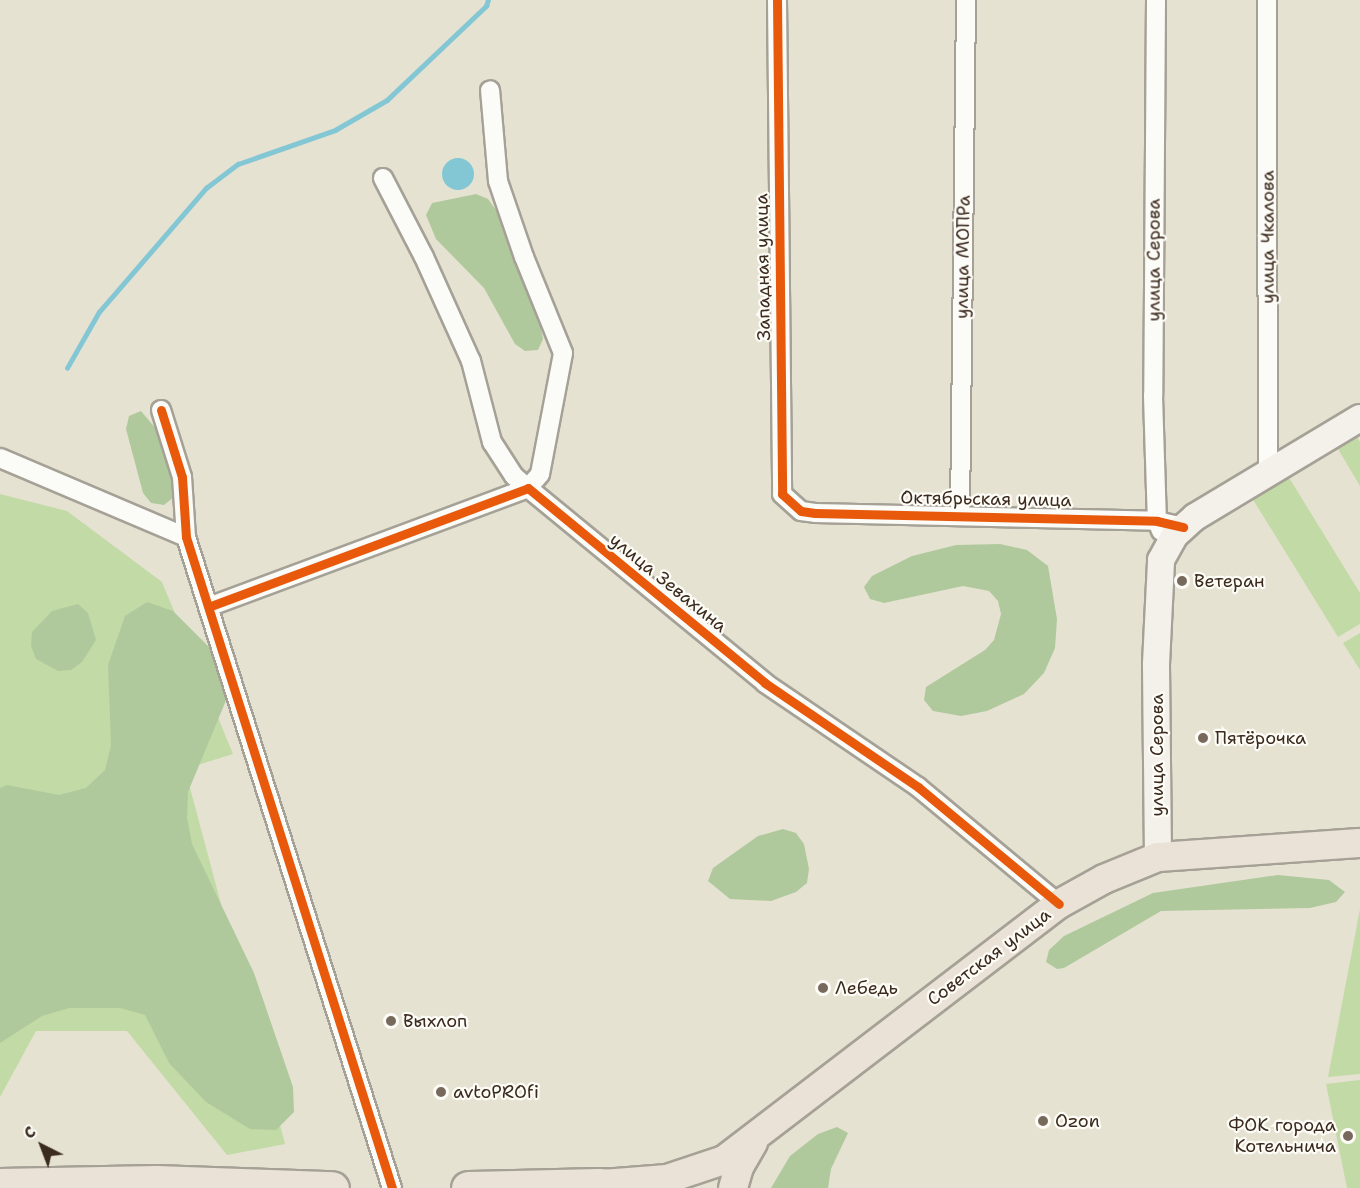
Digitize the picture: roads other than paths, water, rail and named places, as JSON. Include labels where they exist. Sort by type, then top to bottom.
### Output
[{"type":"highway","points":[[0,1185],[156,1182],[332,1188]]},
{"type":"highway","points":[[468,1188],[613,1186]]},
{"type":"main road","name":"Советская улица","points":[[613,1186],[667,1179],[699,1171],[724,1160],[1059,904],[1104,879],[1158,857],[1360,843]]},
{"type":"main road","name":"Советская улица","points":[[734,1188],[739,1167],[758,1136]]},
{"type":"street","name":"Западная улица","points":[[777,0],[782,494],[801,511],[815,513]]},
{"type":"street","name":"улица МОПРа","points":[[960,514],[966,0]]},
{"type":"street","name":"улица Серова","points":[[1156,0],[1153,396],[1157,521],[1167,547],[1158,572],[1158,857]]},
{"type":"street","name":"улица Чкалова","points":[[1267,0],[1268,474]]},
{"type":"street","points":[[211,606],[528,488],[540,474],[563,353],[498,181],[490,90]]},
{"type":"street","name":"улица Зевахина","points":[[383,178],[424,257],[471,361],[492,442],[514,476],[765,683],[918,787],[1059,904]]},
{"type":"street","points":[[161,410],[182,477],[186,537],[211,606],[392,1188]]},
{"type":"street","points":[[1167,547],[1183,527],[1360,417]]},
{"type":"street","points":[[0,458],[186,537]]},
{"type":"street","name":"Октябрьская улица","points":[[815,513],[960,514],[1157,521],[1183,527]]},
{"type":"water","points":[[458,158],[470,162],[474,174],[470,186],[458,190],[446,186],[442,174],[446,162]]},
{"type":"waterway","points":[[67,368],[99,312],[206,188],[238,164],[335,130],[387,100],[486,6],[488,0]]},
{"type":"place","name":"Ветеран","points":[[1182,581]]},
{"type":"place","name":"Пятёрочка","points":[[1203,738]]},
{"type":"place","name":"Лебедь","points":[[823,988]]},
{"type":"place","name":"Выхлоп","points":[[391,1021]]},
{"type":"place","name":"avtoPROfi","points":[[441,1092]]},
{"type":"place","name":"Ozon","points":[[1043,1121]]},
{"type":"place","name":"ФОК города Котельнича","points":[[1348,1136]]}]
